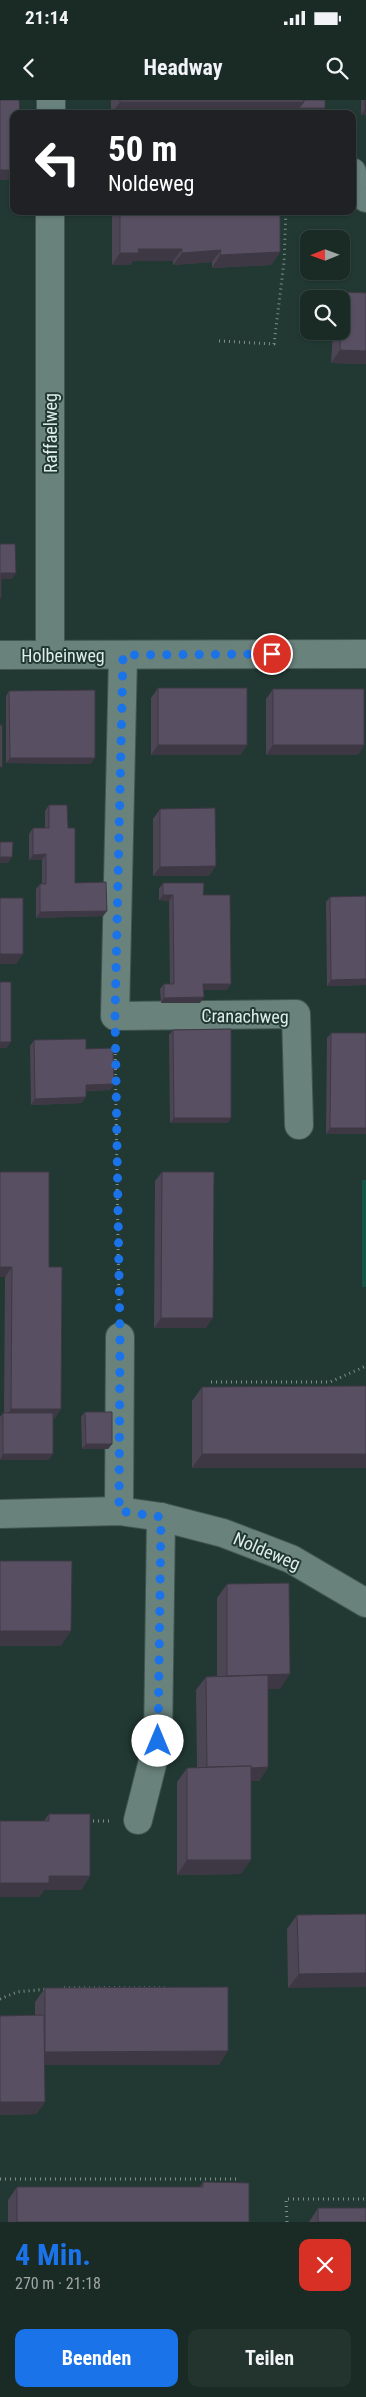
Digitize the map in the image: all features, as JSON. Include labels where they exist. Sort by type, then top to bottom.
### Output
[{"type":"street","points":[[356,190],[366,198]]},
{"type":"street","name":"Raffaelweg","points":[[50,215],[50,654]]},
{"type":"street","name":"Holbeinweg","points":[[0,654],[366,654]]},
{"type":"street","points":[[115,1006],[123,655]]},
{"type":"street","name":"Cranachweg","points":[[115,1006],[296,1014],[299,1125]]},
{"type":"street","points":[[119,1511],[120,1337]]},
{"type":"street","name":"Noldeweg","points":[[0,1514],[119,1511],[161,1517],[222,1533],[291,1558],[366,1603]]},
{"type":"street","points":[[138,1820],[158,1741],[161,1517]]},
{"type":"path","points":[[220,341],[274,344],[284,262],[286,215]]},
{"type":"path","points":[[115,1006],[120,1337]]},
{"type":"path","points":[[211,1382],[330,1382],[366,1366]]},
{"type":"path","points":[[83,1821],[138,1820]]},
{"type":"path","points":[[0,2000],[16,1992],[75,1987],[164,1988],[164,1994]]},
{"type":"path","points":[[73,1994],[75,1987]]},
{"type":"path","points":[[0,2180],[240,2179]]},
{"type":"path","points":[[287,2222],[286,2199],[366,2199]]},
{"type":"green space","points":[[362,1180],[366,1180],[366,1287],[362,1287]]},
{"type":"building","points":[[0,100],[19,100],[20,110],[10,110],[10,170],[0,170]]},
{"type":"building","points":[[120,100],[304,100],[304,102],[120,102]]},
{"type":"building","points":[[304,100],[325,100],[325,108],[299,108]]},
{"type":"building","points":[[120,215],[280,215],[280,252],[220,255],[221,250],[182,253],[182,249],[138,249],[139,253],[120,253]]},
{"type":"building","points":[[350,292],[366,293],[366,351],[340,350],[340,340],[350,340]]},
{"type":"building","points":[[0,544],[15,544],[16,573],[1,573],[1,598],[0,598]]},
{"type":"building","points":[[158,688],[247,688],[247,745],[158,745]]},
{"type":"building","points":[[273,689],[364,689],[364,745],[273,745]]},
{"type":"building","points":[[95,690],[95,758],[10,758],[9,691]]},
{"type":"building","points":[[0,725],[2,725],[2,767],[0,767]]},
{"type":"building","points":[[49,805],[67,805],[68,828],[75,828],[75,883],[106,882],[107,911],[40,912],[40,884],[46,884],[46,854],[33,855],[33,828],[49,828]]},
{"type":"building","points":[[215,808],[216,866],[160,867],[160,809]]},
{"type":"building","points":[[0,842],[13,842],[12,857],[0,857]]},
{"type":"building","points":[[163,883],[204,883],[203,895],[230,895],[231,984],[203,984],[204,997],[164,998],[164,984],[174,984],[173,895],[163,895]]},
{"type":"building","points":[[366,896],[366,979],[331,980],[330,897]]},
{"type":"building","points":[[0,898],[23,898],[23,954],[0,954]]},
{"type":"building","points":[[0,982],[11,982],[11,1042],[0,1042]]},
{"type":"building","points":[[231,1029],[231,1118],[174,1118],[173,1030]]},
{"type":"building","points":[[331,1033],[366,1033],[366,1128],[330,1128]]},
{"type":"building","points":[[86,1039],[86,1049],[113,1048],[114,1084],[86,1085],[86,1097],[35,1099],[34,1040]]},
{"type":"building","points":[[0,1172],[49,1172],[49,1267],[62,1267],[61,1409],[11,1409],[12,1267],[0,1267]]},
{"type":"building","points":[[162,1172],[214,1172],[213,1318],[161,1318]]},
{"type":"building","points":[[366,1386],[366,1454],[202,1454],[202,1387]]},
{"type":"building","points":[[85,1412],[112,1412],[112,1444],[86,1444]]},
{"type":"building","points":[[3,1413],[53,1413],[53,1454],[3,1454]]},
{"type":"building","points":[[0,1561],[72,1561],[71,1631],[0,1631]]},
{"type":"building","points":[[289,1583],[290,1674],[227,1676],[227,1584]]},
{"type":"building","points":[[268,1675],[268,1767],[207,1767],[206,1677]]},
{"type":"building","points":[[251,1766],[251,1860],[187,1860],[187,1768]]},
{"type":"building","points":[[49,1814],[90,1814],[90,1876],[49,1876],[49,1883],[0,1883],[0,1821],[49,1821]]},
{"type":"building","points":[[366,1914],[366,1973],[299,1974],[297,1915]]},
{"type":"building","points":[[228,1987],[228,2051],[45,2052],[45,1988]]},
{"type":"building","points":[[44,2015],[45,2102],[0,2102],[0,2016]]},
{"type":"building","points":[[203,2182],[249,2183],[249,2222],[17,2222],[17,2187],[203,2187]]},
{"type":"building","points":[[318,2208],[366,2208],[366,2222],[318,2222]]},
{"type":"route","points":[[158,1741],[161,1517],[119,1511],[120,1337],[115,1016],[123,655],[272,654]]}]
